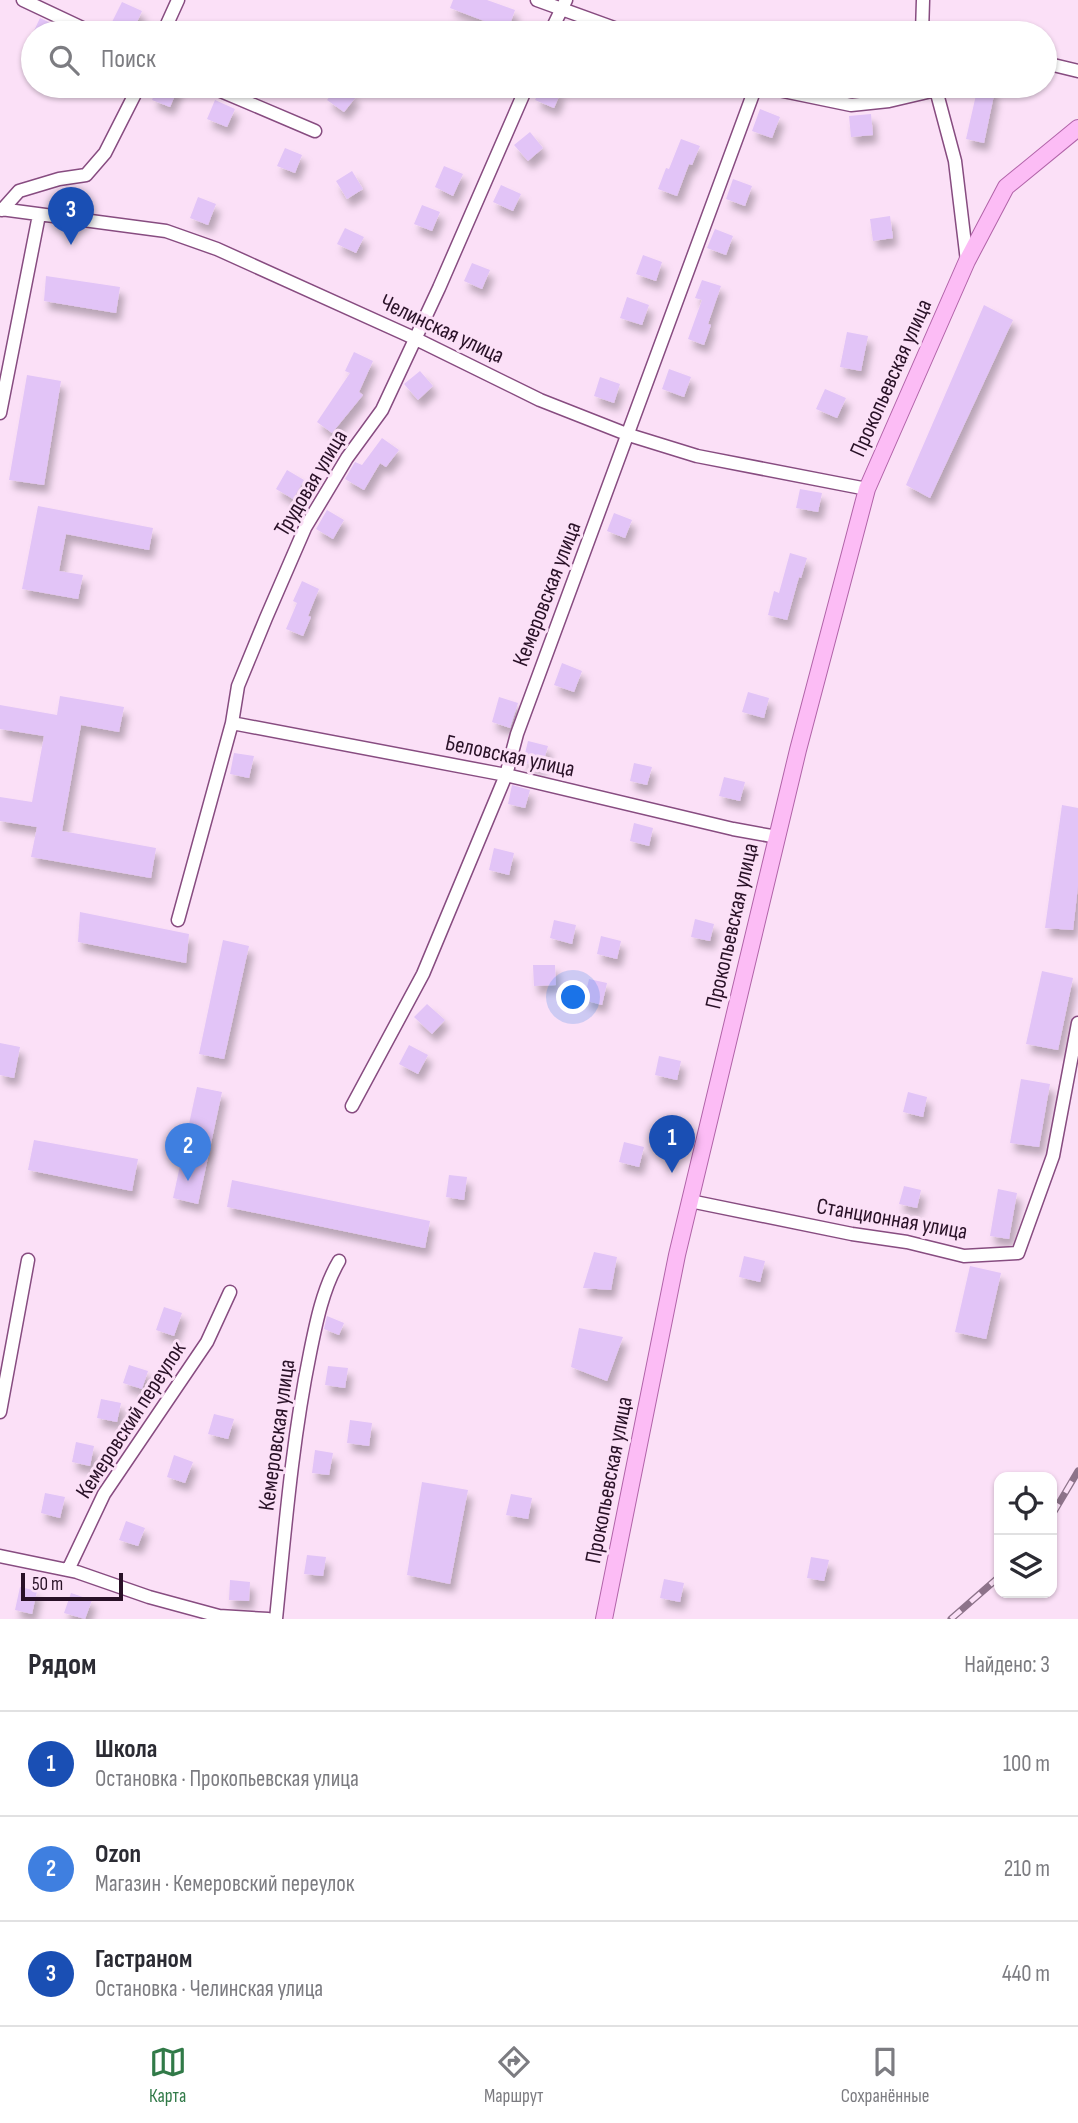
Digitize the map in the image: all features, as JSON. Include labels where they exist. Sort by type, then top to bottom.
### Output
[{"type":"main road","name":"Прокопьевская улица","points":[[604,1619],[677,1255],[798,750],[867,489],[967,261],[1006,187],[1078,128]]},
{"type":"street","points":[[23,0],[68,21]]},
{"type":"street","points":[[168,21],[178,0]]},
{"type":"street","points":[[537,0],[563,4],[601,21]]},
{"type":"street","points":[[922,21],[923,0]]},
{"type":"street","points":[[555,21],[563,4]]},
{"type":"street","points":[[1057,66],[1078,71]]},
{"type":"street","points":[[1,209],[19,191],[59,179],[86,175],[105,153],[133,98]]},
{"type":"street","points":[[237,98],[315,131]]},
{"type":"street","name":"Трудовая улица","points":[[178,920],[232,723],[238,686],[304,528],[347,458],[382,410],[439,288],[522,98]]},
{"type":"street","name":"Кемеровская улица","points":[[352,1106],[423,974],[506,775],[517,734],[753,98]]},
{"type":"street","points":[[817,98],[851,105],[900,98]]},
{"type":"street","points":[[939,98],[955,161],[967,261]]},
{"type":"street","name":"Челинская улица","points":[[1,209],[166,231],[217,249],[414,338],[540,400],[629,435],[697,456],[867,489]]},
{"type":"street","points":[[0,413],[40,215]]},
{"type":"street","name":"Беловская улица","points":[[232,723],[506,775],[777,837]]},
{"type":"street","name":"Станционная улица","points":[[690,1201],[852,1234],[907,1242],[964,1256],[1018,1253],[1053,1156],[1078,1023]]},
{"type":"street","points":[[0,1412],[28,1260]]},
{"type":"street","name":"Кемеровская улица","points":[[276,1619],[299,1407],[315,1328],[333,1270],[339,1261]]},
{"type":"street","name":"Кемеровский переулок","points":[[68,1570],[104,1494],[207,1342],[230,1292]]},
{"type":"street","points":[[0,1556],[68,1570],[218,1618],[268,1619]]},
{"type":"building","points":[[453,0],[487,0],[515,10],[511,21],[484,21],[450,8]]},
{"type":"building","points":[[122,2],[142,11],[138,21],[112,21]]},
{"type":"building","points":[[153,98],[174,98],[170,107],[152,100]]},
{"type":"building","points":[[329,98],[355,98],[344,112],[327,100]]},
{"type":"building","points":[[536,98],[558,98],[554,108],[535,100]]},
{"type":"building","points":[[975,98],[993,98],[984,143],[966,139]]},
{"type":"building","points":[[215,100],[235,109],[227,127],[207,119]]},
{"type":"building","points":[[760,109],[780,117],[772,138],[752,131]]},
{"type":"building","points":[[871,114],[873,135],[851,137],[849,116]]},
{"type":"building","points":[[530,132],[543,148],[528,161],[514,145]]},
{"type":"building","points":[[681,139],[700,146],[692,165],[689,164],[677,196],[658,189]]},
{"type":"building","points":[[285,148],[302,155],[295,173],[277,166]]},
{"type":"building","points":[[444,166],[463,174],[453,196],[435,187]]},
{"type":"building","points":[[352,171],[363,189],[347,199],[336,181]]},
{"type":"building","points":[[733,179],[752,186],[745,206],[726,199]]},
{"type":"building","points":[[501,185],[521,194],[513,211],[493,202]]},
{"type":"building","points":[[198,197],[216,204],[208,225],[190,218]]},
{"type":"building","points":[[422,205],[440,212],[432,231],[414,224]]},
{"type":"building","points":[[890,216],[893,238],[873,241],[870,219]]},
{"type":"building","points":[[345,228],[364,237],[356,253],[337,244]]},
{"type":"building","points":[[715,229],[733,236],[726,255],[707,248]]},
{"type":"building","points":[[643,255],[662,262],[656,281],[636,274]]},
{"type":"building","points":[[472,263],[490,270],[482,289],[464,281]]},
{"type":"building","points":[[46,276],[120,287],[116,313],[44,301]]},
{"type":"building","points":[[702,280],[721,286],[704,345],[688,339],[702,300],[695,298]]},
{"type":"building","points":[[627,297],[649,305],[642,325],[620,318]]},
{"type":"building","points":[[984,305],[1013,320],[930,498],[906,485]]},
{"type":"building","points":[[847,332],[868,336],[861,371],[840,367]]},
{"type":"building","points":[[354,352],[373,361],[359,392],[363,395],[332,433],[317,422],[350,373],[345,371]]},
{"type":"building","points":[[669,369],[691,377],[684,397],[662,389]]},
{"type":"building","points":[[420,371],[433,386],[418,400],[404,384]]},
{"type":"building","points":[[27,375],[61,381],[44,485],[9,480]]},
{"type":"building","points":[[600,377],[620,384],[614,403],[594,396]]},
{"type":"building","points":[[825,389],[846,398],[837,418],[816,409]]},
{"type":"building","points":[[382,438],[399,450],[386,467],[380,463],[364,490],[345,479],[355,462],[362,465]]},
{"type":"building","points":[[287,470],[304,480],[293,499],[276,489]]},
{"type":"building","points":[[800,489],[822,493],[818,512],[796,508]]},
{"type":"building","points":[[38,506],[153,528],[149,550],[66,534],[59,571],[83,575],[78,599],[22,589]]},
{"type":"building","points":[[327,510],[344,520],[333,539],[316,529]]},
{"type":"building","points":[[614,513],[632,520],[625,538],[607,531]]},
{"type":"building","points":[[790,553],[807,558],[787,620],[768,615],[774,591],[779,593]]},
{"type":"building","points":[[302,581],[319,589],[303,636],[286,629],[297,603],[293,601]]},
{"type":"building","points":[[562,663],[582,671],[574,692],[554,685]]},
{"type":"building","points":[[748,692],[769,698],[764,718],[742,712]]},
{"type":"building","points":[[60,696],[124,707],[119,732],[81,725],[62,831],[156,848],[151,878],[31,857],[37,827],[0,821],[0,797],[32,802],[44,736],[0,729],[0,705],[57,715]]},
{"type":"building","points":[[499,697],[518,703],[510,728],[492,722]]},
{"type":"building","points":[[528,741],[548,746],[542,767],[523,762]]},
{"type":"building","points":[[234,753],[254,756],[249,778],[230,774]]},
{"type":"building","points":[[634,763],[652,767],[647,785],[630,781]]},
{"type":"building","points":[[724,777],[745,782],[740,801],[719,796]]},
{"type":"building","points":[[512,785],[530,790],[525,808],[508,804]]},
{"type":"building","points":[[1062,805],[1078,808],[1078,886],[1073,930],[1045,928]]},
{"type":"building","points":[[634,823],[653,828],[649,846],[630,841]]},
{"type":"building","points":[[494,848],[514,853],[509,875],[489,870]]},
{"type":"building","points":[[80,912],[189,934],[186,963],[78,942]]},
{"type":"building","points":[[695,919],[714,924],[710,941],[691,937]]},
{"type":"building","points":[[554,920],[576,925],[572,944],[550,938]]},
{"type":"building","points":[[601,936],[621,941],[617,959],[597,954]]},
{"type":"building","points":[[223,940],[249,946],[224,1059],[199,1054]]},
{"type":"building","points":[[533,965],[555,965],[556,985],[534,986]]},
{"type":"building","points":[[1042,971],[1073,978],[1058,1050],[1026,1044]]},
{"type":"building","points":[[589,979],[607,983],[602,1005],[584,1000]]},
{"type":"building","points":[[427,1004],[445,1020],[432,1034],[414,1017]]},
{"type":"building","points":[[0,1043],[20,1047],[14,1078],[0,1075]]},
{"type":"building","points":[[409,1045],[428,1055],[418,1074],[399,1064]]},
{"type":"building","points":[[659,1056],[681,1061],[677,1080],[655,1075]]},
{"type":"building","points":[[1021,1079],[1050,1084],[1039,1147],[1010,1143]]},
{"type":"building","points":[[197,1087],[222,1092],[198,1204],[173,1198]]},
{"type":"building","points":[[908,1092],[927,1097],[923,1117],[903,1112]]},
{"type":"building","points":[[34,1140],[138,1159],[132,1191],[28,1170]]},
{"type":"building","points":[[624,1142],[644,1147],[639,1167],[619,1162]]},
{"type":"building","points":[[449,1175],[467,1177],[464,1200],[446,1197]]},
{"type":"building","points":[[232,1180],[430,1221],[425,1248],[227,1207]]},
{"type":"building","points":[[904,1186],[921,1190],[917,1208],[899,1204]]},
{"type":"building","points":[[998,1189],[1017,1193],[1009,1239],[990,1236]]},
{"type":"building","points":[[594,1252],[617,1257],[611,1290],[583,1288]]},
{"type":"building","points":[[744,1256],[765,1261],[760,1282],[739,1277]]},
{"type":"building","points":[[970,1266],[1001,1273],[986,1339],[955,1332]]},
{"type":"building","points":[[164,1307],[182,1313],[174,1336],[156,1330]]},
{"type":"building","points":[[327,1316],[344,1323],[339,1335],[324,1329]]},
{"type":"building","points":[[579,1328],[623,1337],[607,1381],[571,1367]]},
{"type":"building","points":[[129,1365],[148,1371],[142,1389],[123,1383]]},
{"type":"building","points":[[328,1366],[348,1368],[345,1388],[325,1385]]},
{"type":"building","points":[[101,1399],[121,1403],[117,1422],[97,1418]]},
{"type":"building","points":[[214,1414],[234,1419],[228,1439],[208,1434]]},
{"type":"building","points":[[350,1420],[372,1423],[369,1446],[347,1443]]},
{"type":"building","points":[[76,1442],[94,1446],[90,1466],[72,1462]]},
{"type":"building","points":[[315,1450],[333,1453],[329,1475],[312,1473]]},
{"type":"building","points":[[174,1455],[193,1462],[185,1483],[167,1477]]},
{"type":"building","points":[[422,1482],[468,1490],[450,1584],[407,1575]]},
{"type":"building","points":[[45,1493],[65,1497],[60,1518],[41,1513]]},
{"type":"building","points":[[511,1494],[532,1498],[528,1519],[506,1515]]},
{"type":"building","points":[[126,1521],[145,1528],[138,1546],[119,1540]]},
{"type":"building","points":[[307,1555],[326,1557],[323,1576],[304,1574]]},
{"type":"building","points":[[811,1557],[829,1560],[824,1581],[807,1578]]},
{"type":"building","points":[[664,1579],[684,1583],[680,1602],[660,1598]]},
{"type":"building","points":[[230,1580],[250,1582],[249,1601],[229,1600]]},
{"type":"building","points":[[20,1587],[37,1591],[32,1614],[15,1610]]},
{"type":"building","points":[[71,1593],[92,1600],[85,1619],[64,1613]]},
{"type":"railway","points":[[1057,1507],[1078,1471]]},
{"type":"railway","points":[[951,1619],[994,1581]]},
{"type":"place","name":"Гастраном","points":[[71,245]]},
{"type":"place","name":"Школа","points":[[672,1173]]},
{"type":"place","name":"Ozon","points":[[188,1181]]}]
